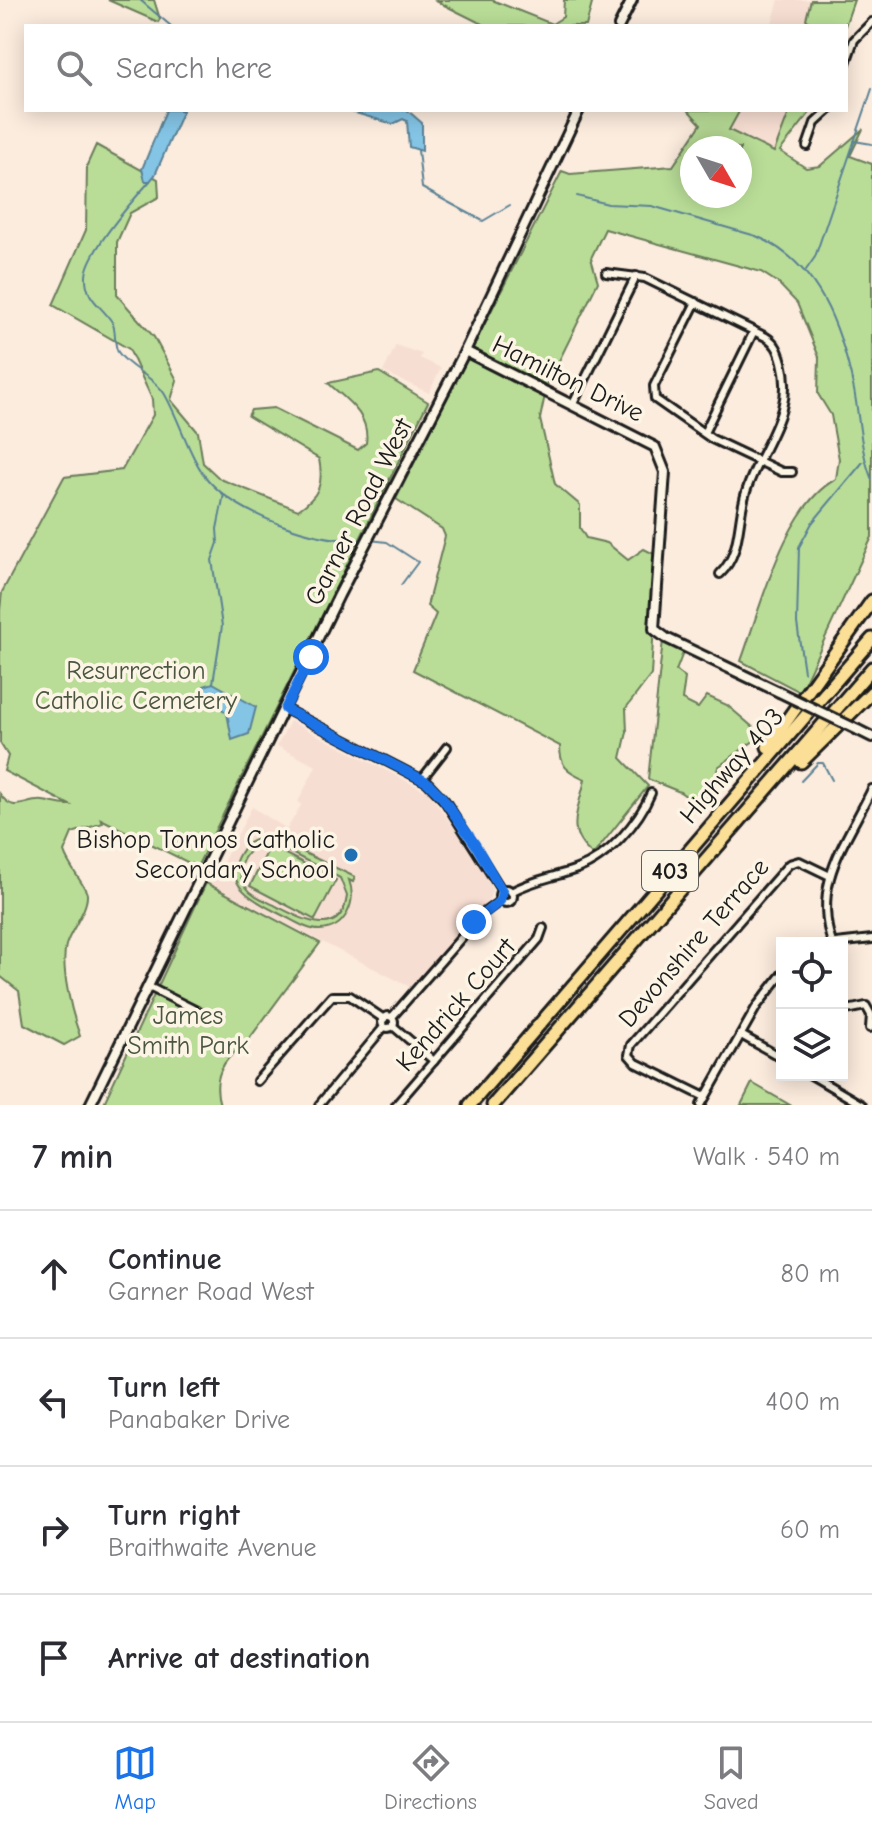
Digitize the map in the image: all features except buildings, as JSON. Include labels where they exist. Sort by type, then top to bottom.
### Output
[{"type":"highway","points":[[719,814],[872,601]]},
{"type":"highway","name":"Highway 403","points":[[470,1105],[872,639]]},
{"type":"highway","name":"Highway 403","points":[[741,821],[872,668]]},
{"type":"highway","points":[[741,821],[872,692]]},
{"type":"highway","name":"403","points":[[493,1105],[741,821]]},
{"type":"main road","points":[[620,24],[632,0]]},
{"type":"main road","name":"Garner Road West","points":[[90,1105],[465,351],[578,112]]},
{"type":"main road","name":"Hamilton Drive","points":[[465,351],[648,441],[664,461],[654,629],[666,638],[872,737]]},
{"type":"street","points":[[848,57],[854,40],[872,22]]},
{"type":"street","points":[[807,146],[815,123],[827,112]]},
{"type":"street","points":[[606,273],[636,276],[696,302],[774,342],[784,372],[783,414],[746,491],[732,563],[720,574]]},
{"type":"street","points":[[573,404],[636,276]]},
{"type":"street","points":[[696,302],[653,393],[659,404],[687,419],[704,433],[759,462],[782,472],[792,472]]},
{"type":"street","points":[[704,433],[754,331]]},
{"type":"street","points":[[285,709],[422,779],[445,801],[502,891],[500,901]]},
{"type":"street","points":[[422,779],[447,747]]},
{"type":"street","points":[[832,937],[823,900],[830,876],[872,789]]},
{"type":"street","points":[[502,891],[511,892],[577,869],[599,857],[643,810],[651,793]]},
{"type":"street","name":"Devonshire Terrace","points":[[705,1097],[636,1063],[629,1055],[631,1045],[789,864],[799,861],[830,876]]},
{"type":"street","points":[[257,1081],[332,996],[350,996],[384,1019],[392,1017],[482,914],[500,901],[510,902],[511,892]]},
{"type":"street","name":"Kendrick Court","points":[[396,1105],[539,939],[543,928]]},
{"type":"street","points":[[848,942],[872,939]]},
{"type":"street","points":[[701,1105],[741,1035],[776,983]]},
{"type":"street","points":[[147,986],[203,1014]]},
{"type":"street","points":[[848,1010],[866,1006],[871,1015],[870,1028]]},
{"type":"street","points":[[392,1017],[393,1026],[434,1061]]},
{"type":"street","points":[[319,1105],[384,1027],[384,1019]]},
{"type":"street","points":[[384,1027],[393,1026]]},
{"type":"street","points":[[741,1035],[776,1055]]},
{"type":"street","points":[[821,1081],[862,1105]]},
{"type":"shaded area","points":[[779,0],[811,0],[806,19],[812,24],[772,24]]},
{"type":"shaded area","points":[[739,112],[789,112],[774,152],[752,141],[752,136],[741,136],[729,130]]},
{"type":"shaded area","points":[[396,345],[422,354],[420,358],[441,368],[429,393],[383,372]]},
{"type":"shaded area","name":"Bishop Tonnos Catholic Secondary School","points":[[290,721],[428,792],[477,859],[492,889],[490,898],[410,987],[211,885],[252,807],[287,829],[301,805],[298,802],[316,766],[277,746]]},
{"type":"green space","points":[[108,0],[154,0],[160,19],[158,22]]},
{"type":"green space","points":[[434,0],[492,0],[552,24],[482,24]]},
{"type":"green space","points":[[564,0],[593,0],[587,24],[552,24],[563,17]]},
{"type":"green space","points":[[811,0],[854,0],[846,24],[812,24],[806,19]]},
{"type":"green space","points":[[690,112],[739,112],[729,130],[741,136],[693,136],[701,124]]},
{"type":"green space","points":[[789,112],[810,112],[780,151],[806,168],[820,166],[863,129],[850,156],[872,164],[872,537],[800,692],[741,661],[776,560],[788,535],[818,493],[836,479],[839,459],[831,415],[818,394],[819,357],[797,303],[778,283],[761,272],[605,229],[591,258],[598,282],[547,385],[540,419],[555,484],[580,505],[580,528],[586,538],[607,543],[628,560],[644,549],[658,556],[651,675],[626,708],[627,732],[621,758],[648,786],[593,855],[578,837],[576,829],[585,779],[566,767],[561,759],[560,746],[413,670],[436,614],[427,606],[445,536],[442,529],[396,499],[562,171],[570,174],[673,166],[680,156],[680,208],[752,208],[752,141],[774,152]]},
{"type":"green space","name":"Resurrection Catholic Cemetery","points":[[96,145],[158,179],[159,197],[130,213],[117,242],[117,295],[154,337],[177,380],[171,400],[198,432],[203,463],[220,479],[298,510],[311,500],[318,489],[321,476],[319,459],[248,416],[251,410],[274,408],[358,450],[366,443],[365,424],[356,409],[328,383],[379,372],[428,402],[197,867],[101,819],[103,823],[72,833],[64,852],[84,886],[87,900],[68,939],[65,955],[68,991],[80,1036],[64,1045],[24,1024],[19,991],[0,976],[0,794],[15,805],[37,801],[70,805],[4,771],[8,756],[0,743],[0,610],[2,592],[64,477],[122,470],[153,415],[152,399],[129,349],[53,305],[86,230],[87,165]]},
{"type":"green space","points":[[663,640],[684,650],[676,671],[685,678],[682,700],[698,708],[707,696],[727,705],[755,729],[755,740],[718,767],[714,784],[700,806],[680,792],[648,779]]},
{"type":"green space","points":[[266,837],[355,877],[353,882],[349,880],[352,897],[343,920],[329,928],[315,930],[261,904],[244,891],[235,874],[235,864],[246,845]],"holes":[[[270,842],[340,878],[347,896],[343,910],[337,918],[319,923],[298,917],[256,896],[246,887],[240,872],[249,852]]]},
{"type":"green space","points":[[270,846],[336,880],[315,920],[250,886]]},
{"type":"green space","name":"James Smith Park","points":[[206,883],[320,943],[244,1046],[225,1063],[217,1087],[220,1105],[103,1105]]},
{"type":"green space","points":[[752,1083],[790,1105],[741,1105]]},
{"type":"water","points":[[165,112],[182,112],[150,181],[145,181],[142,169]]},
{"type":"water","points":[[352,112],[409,112],[422,123],[422,151],[409,147],[407,121],[403,119],[393,124]]},
{"type":"water","points":[[213,683],[256,707],[249,734],[232,740],[227,713],[218,706],[203,703],[204,686]]},
{"type":"waterway","points":[[140,0],[169,24]]},
{"type":"waterway","points":[[806,270],[815,257],[872,89]]},
{"type":"waterway","points":[[854,141],[872,144]]},
{"type":"waterway","points":[[418,150],[422,188],[483,221],[510,205]]},
{"type":"waterway","points":[[150,181],[102,240],[86,276],[88,291],[113,326],[118,352],[164,393],[196,462],[222,493],[239,505],[280,524],[323,537],[363,540]]},
{"type":"waterway","points":[[577,196],[608,204],[652,206],[756,236],[796,263],[824,300],[842,343],[872,480]]},
{"type":"waterway","points":[[804,672],[797,623],[799,547],[812,523],[863,462]]},
{"type":"waterway","points":[[213,683],[222,626],[212,560],[218,543],[217,529],[224,494]]},
{"type":"waterway","points":[[370,540],[387,542],[418,562],[401,585]]},
{"type":"waterway","points":[[801,781],[818,763],[823,763],[832,780]]},
{"type":"place","name":"Bishop Tonnos Catholic Secondary School","points":[[351,855]]},
{"type":"route","points":[[311,657],[285,709],[416,775],[439,793],[502,891],[500,901],[474,922]]}]
